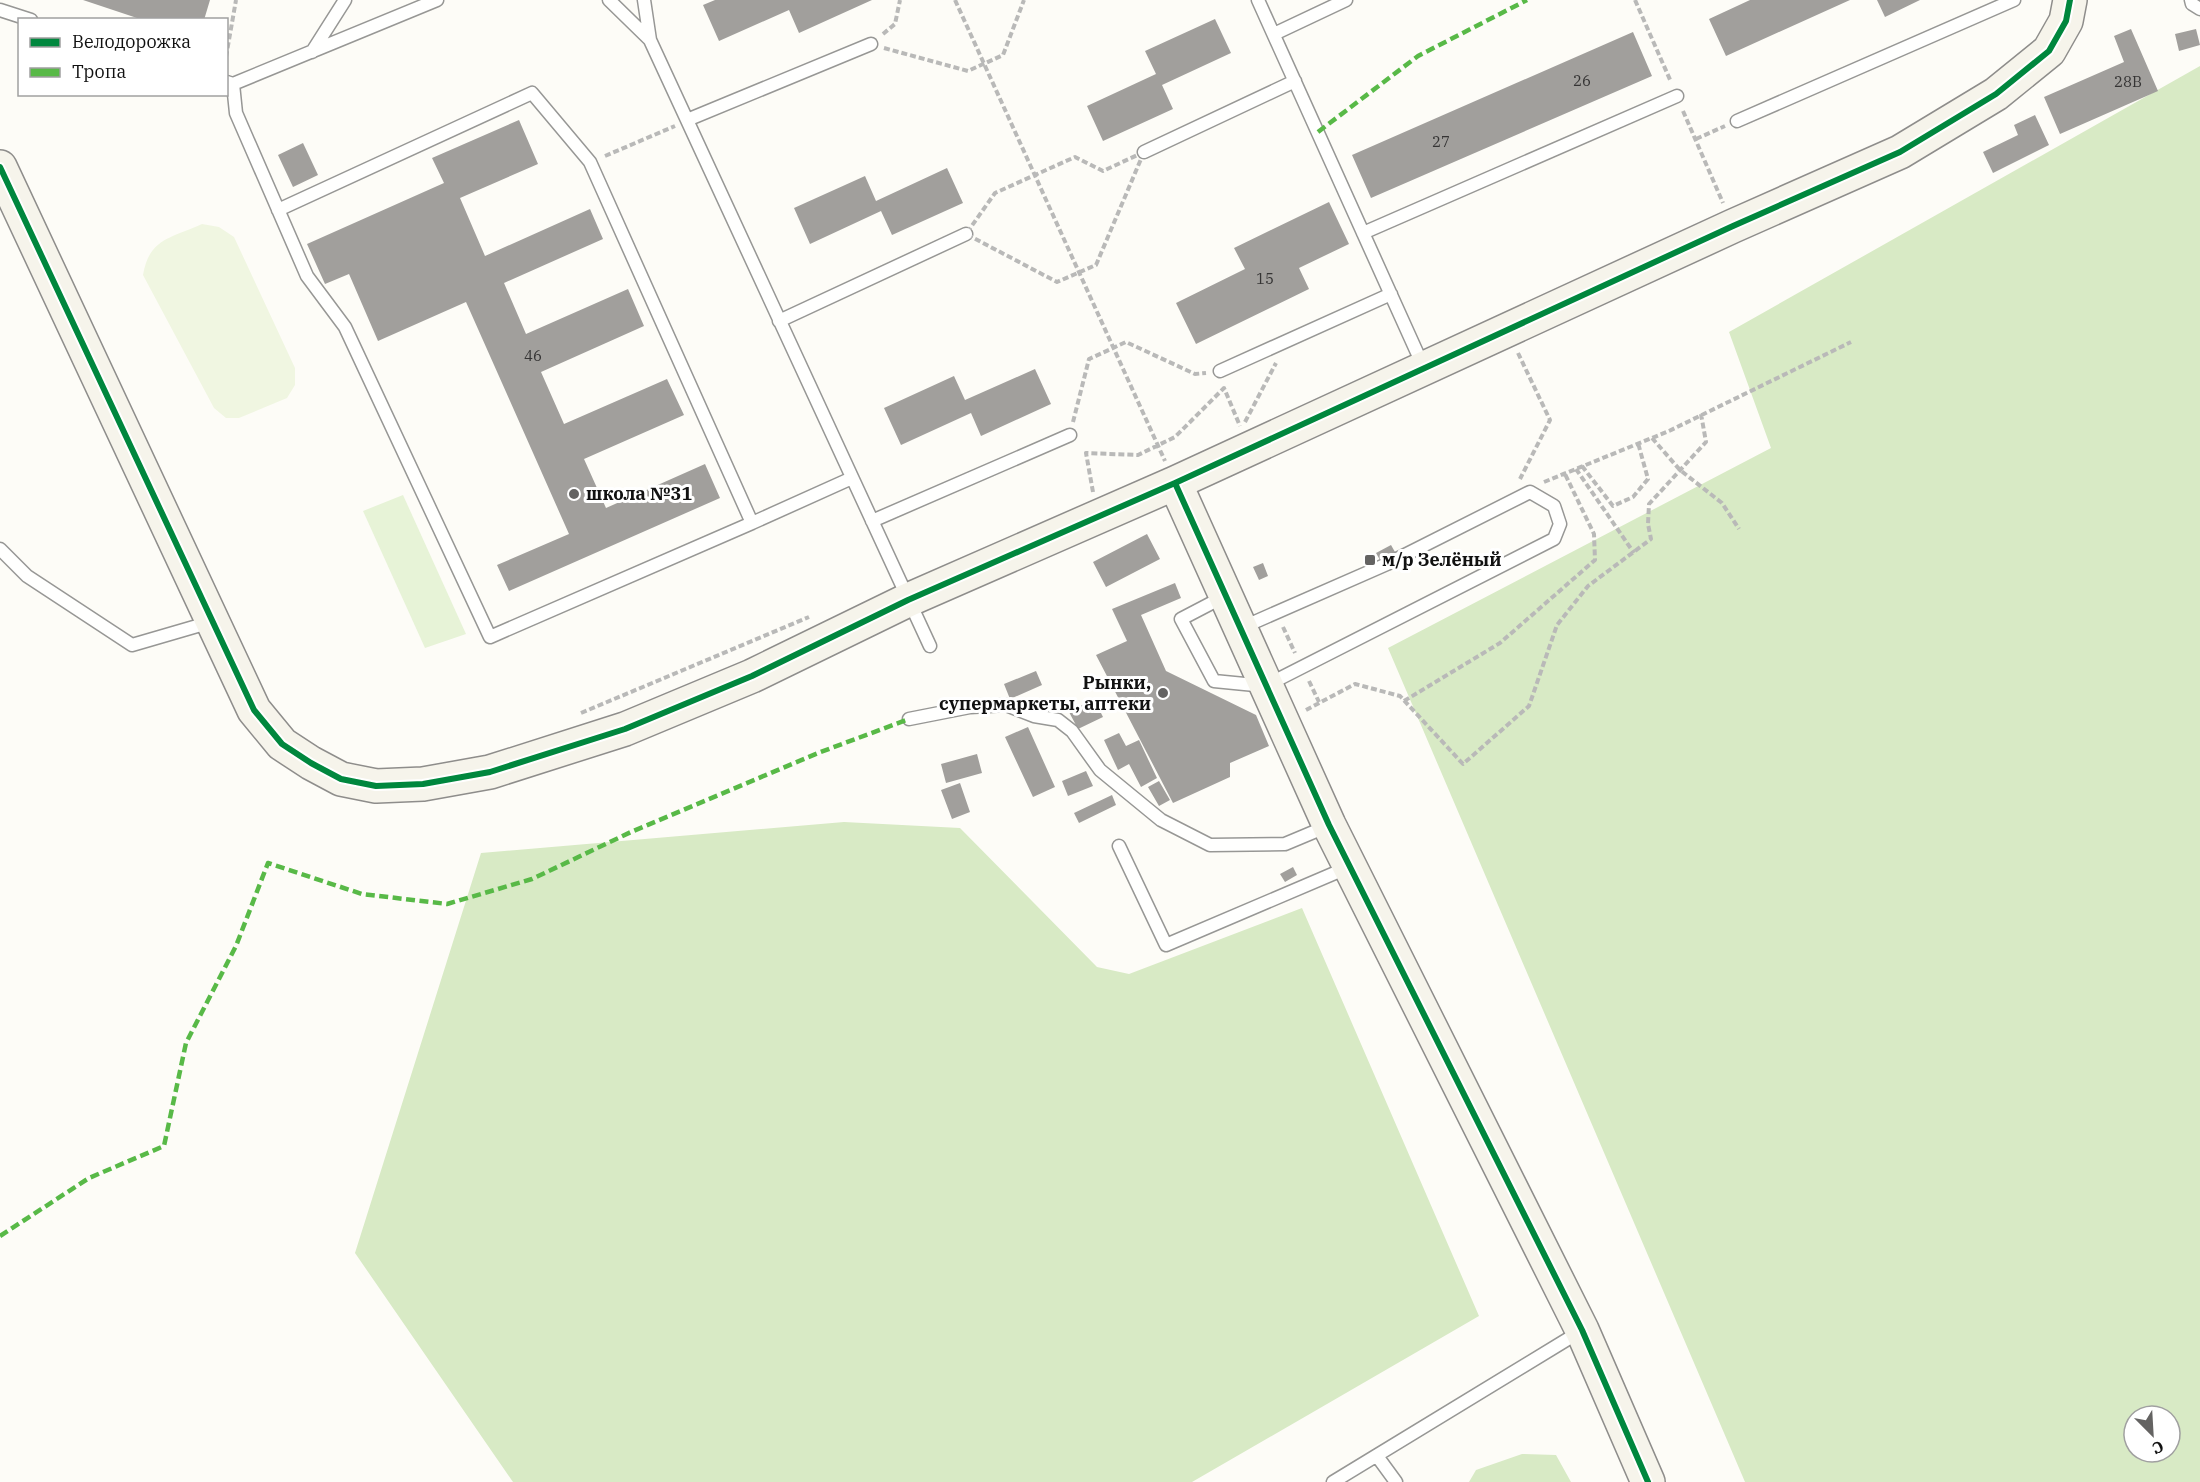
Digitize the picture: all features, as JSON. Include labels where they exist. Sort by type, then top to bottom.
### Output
[{"type":"street","points":[[0,167],[254,710],[282,744],[341,779],[376,786],[423,784],[490,772],[625,729],[752,676],[908,600],[1098,518],[1733,226],[1900,152],[1996,94],[2049,51],[2066,21],[2070,0]]},
{"type":"street","points":[[1175,483],[1329,825],[1582,1330],[1648,1482]]},
{"type":"lane","points":[[312,52],[345,0]]},
{"type":"lane","points":[[437,0],[230,83],[236,113],[308,276],[345,327],[490,637],[852,478]]},
{"type":"lane","points":[[609,0],[650,40]]},
{"type":"lane","points":[[644,0],[650,40],[930,646]]},
{"type":"lane","points":[[1258,0],[1425,369]]},
{"type":"lane","points":[[1274,34],[1346,0]]},
{"type":"lane","points":[[1737,121],[2014,0]]},
{"type":"lane","points":[[2191,0],[2192,4],[2200,9]]},
{"type":"lane","points":[[0,10],[25,18]]},
{"type":"lane","points":[[687,120],[871,44]]},
{"type":"lane","points":[[1144,152],[1295,81]]},
{"type":"lane","points":[[278,210],[532,93],[590,162],[752,523]]},
{"type":"lane","points":[[1363,233],[1677,96]]},
{"type":"lane","points":[[780,321],[966,234]]},
{"type":"lane","points":[[1220,371],[1391,294]]},
{"type":"lane","points":[[872,521],[1070,435]]},
{"type":"lane","points":[[1225,596],[1181,620],[1214,681],[1265,686],[1554,539],[1560,524],[1554,506],[1544,498],[1530,492],[1387,564],[1240,629]]},
{"type":"lane","points":[[0,549],[27,576],[132,645],[213,622]]},
{"type":"lane","points":[[909,719],[970,706],[1006,705],[1034,716],[1058,720],[1072,731],[1100,770],[1161,820],[1210,845],[1285,844],[1329,825]]},
{"type":"lane","points":[[1119,846],[1166,945],[1350,866]]},
{"type":"lane","points":[[1333,1482],[1582,1330]]},
{"type":"lane","points":[[1377,1456],[1396,1482]]},
{"type":"path","points":[[228,46],[236,0]]},
{"type":"path","points":[[871,44],[895,24],[900,0]]},
{"type":"path","points":[[955,0],[1175,483]]},
{"type":"path","points":[[871,44],[968,71],[1003,55],[1024,0]]},
{"type":"path","points":[[1635,0],[1733,226]]},
{"type":"path","points":[[590,162],[687,120]]},
{"type":"path","points":[[1696,139],[1737,121]]},
{"type":"path","points":[[1144,152],[1096,265],[1057,282],[966,234],[995,193],[1075,157],[1103,171],[1144,152]]},
{"type":"path","points":[[1098,518],[1086,453],[1070,435],[1089,358],[1126,342],[1195,374],[1220,371],[1224,388],[1241,428],[1288,341]]},
{"type":"path","points":[[1508,503],[1550,420],[1514,344]]},
{"type":"path","points":[[1086,453],[1138,454],[1175,437],[1224,388]]},
{"type":"path","points":[[1310,719],[1306,709],[1355,684],[1400,696],[1463,764],[1529,706],[1557,625],[1588,586],[1651,540],[1648,504],[1706,442],[1701,414]]},
{"type":"path","points":[[1652,438],[1680,470],[1722,503],[1739,529]]},
{"type":"path","points":[[1582,466],[1613,506],[1633,497],[1648,479],[1638,443]]},
{"type":"path","points":[[1576,469],[1634,553]]},
{"type":"path","points":[[1404,701],[1500,643],[1595,560],[1594,534],[1565,474]]},
{"type":"path","points":[[572,717],[814,614]]},
{"type":"green space","points":[[2200,66],[2200,1482],[1745,1482],[1388,648],[1771,448],[1729,332]]},
{"type":"green space","points":[[202,224],[219,227],[234,237],[295,368],[295,385],[287,398],[239,418],[226,418],[214,408],[143,275],[146,263],[156,246]]},
{"type":"green space","points":[[403,495],[466,634],[425,648],[363,511]]},
{"type":"green space","points":[[844,822],[960,828],[1097,967],[1129,974],[1302,908],[1479,1316],[1192,1482],[513,1482],[355,1253],[481,853]]},
{"type":"green space","points":[[1522,1454],[1556,1455],[1571,1482],[1469,1482],[1476,1470]]},
{"type":"building","points":[[83,0],[210,0],[205,18],[137,18]]},
{"type":"building","points":[[715,0],[872,0],[799,33],[789,10],[719,41],[703,5]]},
{"type":"building","points":[[1750,0],[1850,0],[1726,56],[1709,19]]},
{"type":"building","points":[[1877,0],[1920,0],[1885,17]]},
{"type":"building","points":[[1215,19],[1231,53],[1162,85],[1173,109],[1103,141],[1087,106],[1156,74],[1145,51]]},
{"type":"building","points":[[2131,29],[2158,91],[2060,134],[2044,97],[2124,62],[2114,36]]},
{"type":"building","points":[[2196,29],[2200,45],[2179,51],[2175,34]]},
{"type":"building","points":[[1633,32],[1652,76],[1371,198],[1352,155]]},
{"type":"building","points":[[2035,115],[2049,145],[1993,173],[1983,152],[2018,135],[2014,125]]},
{"type":"building","points":[[519,120],[538,164],[460,198],[485,256],[590,209],[603,239],[504,283],[526,334],[628,289],[644,326],[541,372],[564,424],[667,379],[684,415],[584,459],[606,508],[705,464],[720,498],[509,591],[497,565],[569,534],[466,302],[378,341],[349,274],[325,284],[307,244],[444,183],[432,158]]},
{"type":"building","points":[[303,143],[318,175],[293,187],[278,155]]},
{"type":"building","points":[[947,168],[963,203],[892,235],[881,211],[810,244],[794,208],[865,176],[876,201]]},
{"type":"building","points":[[1329,202],[1349,244],[1299,268],[1309,289],[1196,344],[1176,303],[1245,269],[1234,248]]},
{"type":"building","points":[[1035,369],[1051,404],[981,436],[971,413],[901,445],[884,408],[954,376],[965,400]]},
{"type":"building","points":[[1147,534],[1160,559],[1106,587],[1093,562]]},
{"type":"building","points":[[1391,545],[1395,552],[1380,560],[1376,553]]},
{"type":"building","points":[[1263,563],[1268,576],[1259,580],[1253,567]]},
{"type":"building","name":"Рынки, супермаркеты, аптеки","points":[[1175,583],[1181,598],[1141,615],[1166,671],[1256,715],[1269,746],[1230,763],[1230,777],[1173,803],[1096,655],[1127,641],[1112,609]]},
{"type":"building","points":[[1036,671],[1042,685],[1010,699],[1004,684]]},
{"type":"building","points":[[1094,699],[1103,717],[1078,729],[1069,712]]},
{"type":"building","points":[[1028,727],[1055,787],[1033,797],[1005,737]]},
{"type":"building","points":[[1119,733],[1126,746],[1139,740],[1157,778],[1141,787],[1129,764],[1118,770],[1104,740]]},
{"type":"building","points":[[977,754],[982,773],[946,783],[941,764]]},
{"type":"building","points":[[1086,771],[1093,786],[1068,796],[1062,781]]},
{"type":"building","points":[[1159,781],[1170,800],[1159,806],[1148,787]]},
{"type":"building","points":[[960,783],[970,812],[952,819],[941,790]]},
{"type":"building","points":[[1112,795],[1116,805],[1079,823],[1074,813]]},
{"type":"building","points":[[1293,867],[1297,875],[1285,882],[1280,874]]},
{"type":"marked path","points":[[1318,132],[1418,56],[1527,0]]},
{"type":"marked path","points":[[0,1236],[89,1178],[164,1146],[186,1043],[236,946],[268,863],[362,894],[447,904],[532,879],[631,832],[818,753],[909,719]]},
{"type":"cycle path","points":[[0,167],[254,710],[282,744],[341,779],[376,786],[423,784],[490,772],[625,729],[752,676],[908,600],[1175,483],[1733,226],[1900,152],[1996,94],[2049,51],[2066,21],[2070,0]]},
{"type":"cycle path","points":[[1175,483],[1329,825],[1582,1330],[1648,1482]]},
{"type":"place","name":"школа №31","points":[[574,494]]},
{"type":"place","name":"м/р Зелёный","points":[[1370,560]]},
{"type":"place","name":"Рынки, супермаркеты, аптеки","points":[[1163,693]]}]
